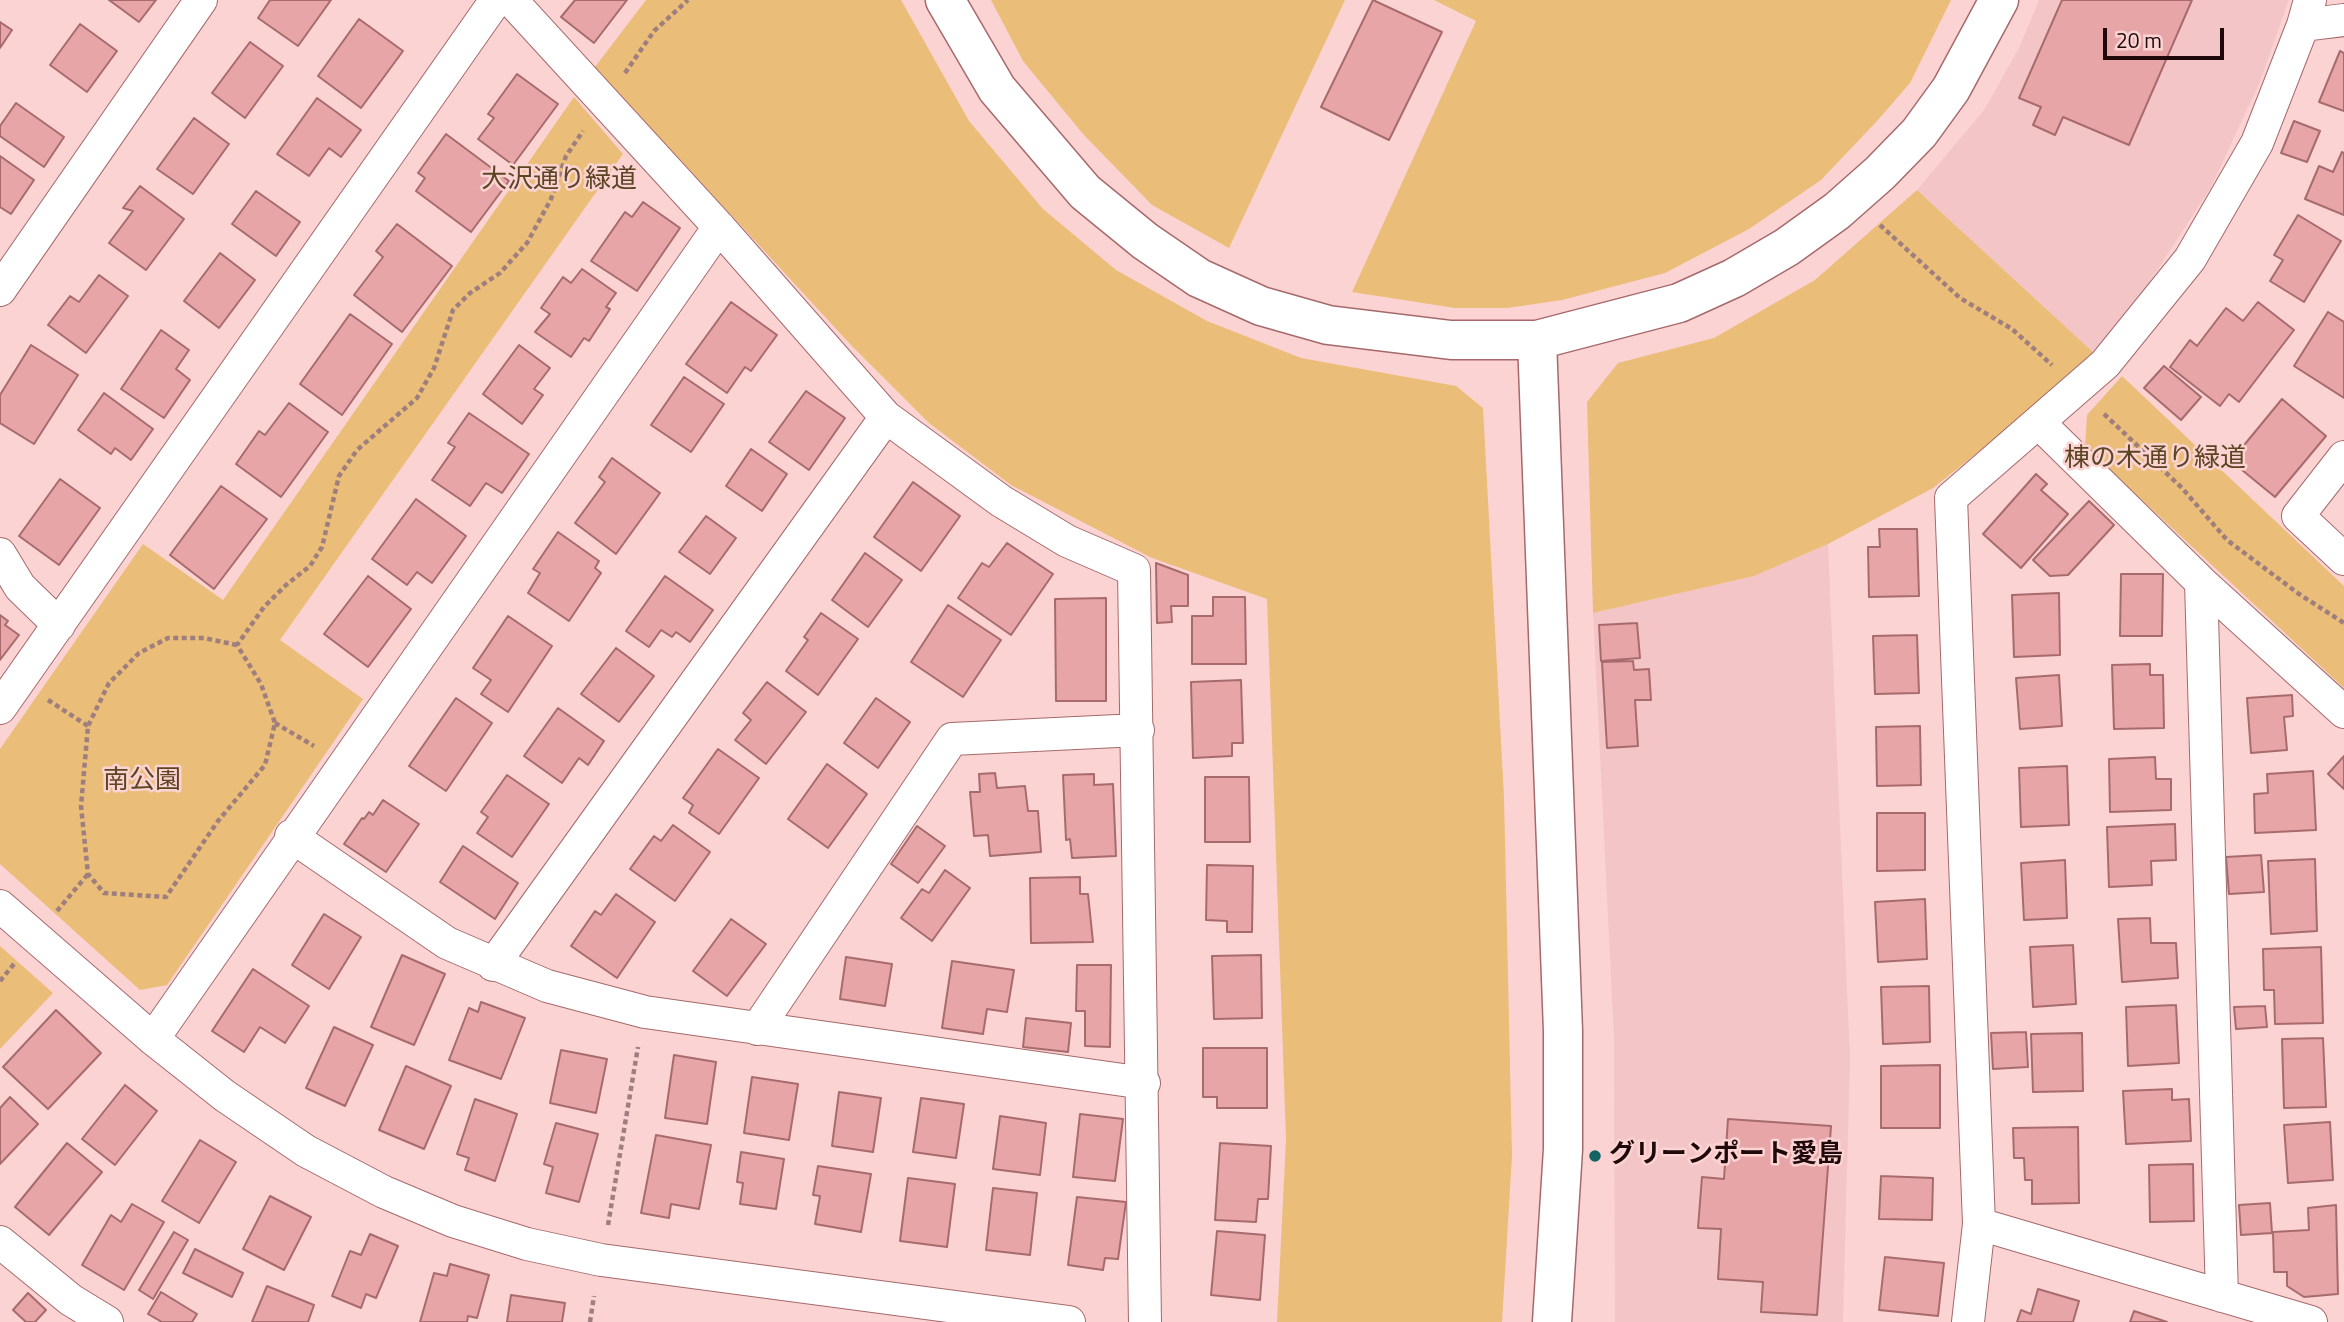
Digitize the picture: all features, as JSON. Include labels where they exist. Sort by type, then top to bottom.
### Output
[{"type":"street","points":[[0,290],[201,0]]},
{"type":"street","points":[[0,708],[496,0]]},
{"type":"street","points":[[511,0],[719,227],[886,417],[1001,501],[1067,541],[1134,570],[1144,1083],[1145,1322]]},
{"type":"street","points":[[946,0],[997,89],[1086,192],[1144,242],[1199,278],[1261,306],[1328,325],[1451,340],[1537,340],[1679,303],[1755,265],[1837,211],[1880,173],[1919,133],[1951,89],[1999,0]]},
{"type":"street","points":[[1968,1322],[1979,1224],[1951,498],[2105,364],[2190,259],[2257,143],[2306,13],[2344,20]]},
{"type":"street","points":[[153,1039],[291,836],[719,227]]},
{"type":"street","points":[[1537,340],[1563,1031],[1563,1149],[1552,1322]]},
{"type":"street","points":[[493,965],[886,417]]},
{"type":"street","points":[[2039,423],[2202,582],[2344,712]]},
{"type":"street","points":[[2344,457],[2298,516],[2344,559]]},
{"type":"street","points":[[0,554],[20,587],[59,625]]},
{"type":"street","points":[[2202,582],[2222,1296]]},
{"type":"street","points":[[757,1029],[951,739],[1138,730]]},
{"type":"street","points":[[291,836],[447,943],[547,986],[645,1012],[1144,1083]]},
{"type":"street","points":[[0,906],[153,1039],[225,1096],[306,1151],[384,1192],[466,1225],[527,1244],[601,1260],[1069,1322]]},
{"type":"street","points":[[1979,1224],[2311,1322]]},
{"type":"street","points":[[0,1242],[71,1300],[107,1322]]},
{"type":"path","points":[[618,83],[654,31],[688,0]]},
{"type":"path","points":[[237,645],[264,607],[310,566],[322,547],[339,476],[357,450],[417,398],[434,368],[453,310],[470,293],[500,273],[527,243],[551,199],[566,156],[588,124]]},
{"type":"path","points":[[1874,220],[1960,298],[2012,329],[2182,488],[2227,540],[2299,594],[2344,623]]},
{"type":"path","points":[[168,638],[204,638],[237,645],[261,684],[275,723],[265,765],[218,821],[166,897],[104,892],[89,874],[81,806],[88,726],[109,683],[139,653],[168,638]]},
{"type":"path","points":[[19,681],[88,726]]},
{"type":"path","points":[[275,723],[343,763]]},
{"type":"path","points":[[55,914],[89,874]]},
{"type":"path","points":[[607,1228],[645,1012]]},
{"type":"path","points":[[590,1322],[597,1282]]},
{"type":"shaded area","points":[[2039,0],[2289,0],[2259,84],[2211,187],[2147,286],[2094,353],[1917,190],[1984,110],[2019,48]]},
{"type":"shaded area","points":[[1828,544],[1850,1058],[1843,1322],[1615,1322],[1614,1039],[1593,613],[1754,576]]},
{"type":"green space","points":[[646,0],[901,0],[969,121],[1043,209],[1116,270],[1207,321],[1301,358],[1456,386],[1483,408],[1504,797],[1512,1156],[1502,1322],[1277,1322],[1286,1139],[1267,599],[1152,558],[1011,485],[929,423],[850,344],[595,67]]},
{"type":"green space","points":[[991,0],[1345,0],[1229,248],[1152,205],[1083,134],[1023,61]]},
{"type":"green space","points":[[1434,0],[1951,0],[1910,83],[1877,121],[1821,180],[1749,229],[1665,273],[1562,300],[1507,308],[1455,308],[1352,292],[1476,21]]},
{"type":"green space","name":"南公園","points":[[574,97],[623,154],[280,640],[363,699],[167,985],[140,990],[0,864],[0,749],[143,544],[223,600]]},
{"type":"green space","points":[[1917,190],[2094,353],[2041,402],[1933,488],[1828,544],[1754,576],[1593,613],[1587,402],[1618,363],[1714,338],[1815,280]]},
{"type":"green space","name":"棟の木通り緑道","points":[[2122,376],[2344,586],[2344,688],[2085,447],[2087,415]]},
{"type":"green space","points":[[0,946],[53,993],[0,1049]]},
{"type":"building","points":[[109,0],[156,0],[139,22]]},
{"type":"building","points":[[270,0],[331,0],[298,46],[258,18]]},
{"type":"building","points":[[575,0],[627,0],[594,43],[561,17]]},
{"type":"building","points":[[1373,0],[1442,32],[1389,140],[1321,107]]},
{"type":"building","points":[[2062,0],[2192,0],[2129,145],[2063,117],[2055,135],[2033,125],[2041,107],[2019,98]]},
{"type":"building","points":[[359,19],[403,51],[361,108],[318,76]]},
{"type":"building","points":[[0,22],[12,30],[0,48]]},
{"type":"building","points":[[80,24],[117,51],[87,92],[50,65]]},
{"type":"building","points":[[250,42],[283,66],[245,118],[212,93]]},
{"type":"building","points":[[2340,51],[2344,53],[2344,111],[2319,102]]},
{"type":"building","points":[[517,74],[558,104],[513,165],[478,139],[494,118],[488,114]]},
{"type":"building","points":[[317,98],[361,130],[341,157],[329,148],[309,176],[277,154]]},
{"type":"building","points":[[16,103],[64,137],[44,167],[0,136],[0,126]]},
{"type":"building","points":[[194,118],[229,144],[193,194],[157,169]]},
{"type":"building","points":[[2294,121],[2320,131],[2307,162],[2281,153]]},
{"type":"building","points":[[446,134],[509,181],[471,232],[416,191],[425,178],[418,173]]},
{"type":"building","points":[[2342,152],[2344,215],[2305,199],[2319,166],[2333,172]]},
{"type":"building","points":[[0,156],[34,180],[11,214],[0,207]]},
{"type":"building","points":[[140,186],[184,219],[146,270],[109,243],[133,211],[123,208]]},
{"type":"building","points":[[256,191],[300,222],[276,256],[232,224]]},
{"type":"building","points":[[643,202],[680,228],[637,291],[591,261],[625,212],[632,217]]},
{"type":"building","points":[[2298,215],[2341,241],[2304,302],[2270,281],[2283,260],[2274,255]]},
{"type":"building","points":[[397,224],[452,266],[402,332],[354,295],[383,257],[376,251]]},
{"type":"building","points":[[220,253],[255,280],[219,328],[184,301]]},
{"type":"building","points":[[582,269],[616,293],[606,307],[610,309],[589,341],[584,338],[571,357],[535,332],[550,314],[541,308],[563,277],[571,283]]},
{"type":"building","points":[[99,275],[128,296],[86,353],[48,325],[70,296],[79,302]]},
{"type":"building","points":[[731,302],[777,335],[751,371],[745,367],[727,393],[686,364]]},
{"type":"building","points":[[2258,302],[2294,330],[2239,402],[2229,394],[2220,406],[2170,367],[2190,340],[2197,346],[2226,308],[2243,321]]},
{"type":"building","points":[[2328,312],[2344,322],[2344,398],[2294,366]]},
{"type":"building","points":[[350,314],[392,344],[342,415],[300,384]]},
{"type":"building","points":[[161,330],[189,350],[176,369],[190,380],[164,418],[121,389]]},
{"type":"building","points":[[31,345],[78,375],[34,444],[0,423],[0,395]]},
{"type":"building","points":[[519,345],[550,368],[534,389],[543,395],[522,424],[483,394]]},
{"type":"building","points":[[2164,366],[2201,397],[2181,420],[2144,388]]},
{"type":"building","points":[[684,377],[724,404],[691,452],[651,425]]},
{"type":"building","points":[[806,391],[845,418],[809,470],[769,442]]},
{"type":"building","points":[[104,393],[153,429],[131,460],[115,448],[111,454],[78,430]]},
{"type":"building","points":[[2282,399],[2326,436],[2275,497],[2231,461]]},
{"type":"building","points":[[289,403],[328,432],[281,497],[236,464],[259,431],[265,435]]},
{"type":"building","points":[[469,413],[529,454],[502,493],[486,483],[470,506],[432,480],[455,447],[448,443]]},
{"type":"building","points":[[751,449],[787,474],[762,511],[726,486]]},
{"type":"building","points":[[612,458],[660,493],[616,554],[575,523],[605,482],[599,477]]},
{"type":"building","points":[[2036,474],[2047,484],[2041,490],[2068,514],[2021,568],[1983,534]]},
{"type":"building","points":[[60,479],[100,508],[59,565],[19,536]]},
{"type":"building","points":[[913,482],[960,516],[921,571],[874,537]]},
{"type":"building","points":[[221,486],[267,519],[214,589],[170,555]]},
{"type":"building","points":[[416,499],[466,536],[432,583],[417,572],[407,585],[372,559]]},
{"type":"building","points":[[2089,501],[2114,525],[2068,575],[2050,576],[2033,560]]},
{"type":"building","points":[[706,516],[736,538],[710,574],[679,552]]},
{"type":"building","points":[[1879,529],[1917,529],[1919,596],[1869,597],[1868,547],[1880,547]]},
{"type":"building","points":[[558,532],[599,561],[595,568],[601,573],[569,621],[528,593],[540,573],[533,569]]},
{"type":"building","points":[[1007,543],[1053,574],[1011,635],[958,598],[982,563],[989,567]]},
{"type":"building","points":[[865,553],[902,580],[868,627],[832,600]]},
{"type":"building","points":[[1156,563],[1188,575],[1188,606],[1171,606],[1172,622],[1157,623]]},
{"type":"building","points":[[2121,574],[2163,574],[2162,636],[2120,636]]},
{"type":"building","points":[[368,576],[411,609],[368,667],[324,634]]},
{"type":"building","points":[[665,576],[713,610],[690,642],[676,632],[672,637],[661,630],[649,647],[626,631]]},
{"type":"building","points":[[2059,593],[2060,655],[2014,657],[2012,595]]},
{"type":"building","points":[[1213,597],[1245,597],[1246,664],[1192,664],[1192,616],[1213,616]]},
{"type":"building","points":[[1106,598],[1106,701],[1056,701],[1055,599]]},
{"type":"building","points":[[948,605],[1001,640],[963,697],[911,662]]},
{"type":"building","points":[[821,613],[858,639],[818,695],[786,671],[808,640],[804,637]]},
{"type":"building","points":[[0,615],[8,621],[5,625],[19,635],[0,660]]},
{"type":"building","points":[[508,616],[552,646],[508,712],[481,694],[491,680],[473,668]]},
{"type":"building","points":[[1637,623],[1640,658],[1601,661],[1599,625]]},
{"type":"building","points":[[1917,635],[1919,693],[1875,694],[1873,636]]},
{"type":"building","points":[[616,648],[654,676],[619,722],[581,694]]},
{"type":"building","points":[[1633,661],[1634,670],[1649,669],[1651,700],[1635,700],[1638,746],[1607,748],[1602,662]]},
{"type":"building","points":[[2150,664],[2150,675],[2163,675],[2164,728],[2114,729],[2112,665]]},
{"type":"building","points":[[2059,675],[2062,726],[2020,729],[2016,678]]},
{"type":"building","points":[[1241,680],[1243,743],[1232,743],[1232,756],[1193,758],[1191,682]]},
{"type":"building","points":[[767,682],[806,712],[766,764],[735,740],[751,720],[743,713]]},
{"type":"building","points":[[2292,695],[2293,716],[2284,717],[2287,750],[2251,753],[2247,698]]},
{"type":"building","points":[[456,698],[492,723],[446,791],[409,766]]},
{"type":"building","points":[[876,698],[910,722],[878,768],[844,743]]},
{"type":"building","points":[[558,708],[604,741],[588,765],[579,758],[562,783],[524,756]]},
{"type":"building","points":[[1920,726],[1921,785],[1877,786],[1876,727]]},
{"type":"building","points":[[718,749],[759,778],[719,834],[689,813],[693,805],[683,798]]},
{"type":"building","points":[[2344,756],[2344,789],[2328,774]]},
{"type":"building","points":[[2155,757],[2156,779],[2171,779],[2171,810],[2110,812],[2109,759]]},
{"type":"building","points":[[827,764],[867,794],[828,848],[788,819]]},
{"type":"building","points":[[2067,766],[2069,825],[2021,827],[2019,768]]},
{"type":"building","points":[[2313,771],[2316,830],[2255,833],[2254,794],[2268,793],[2267,774]]},
{"type":"building","points":[[995,773],[997,788],[1025,786],[1028,811],[1038,811],[1041,852],[990,856],[988,835],[974,836],[970,792],[980,792],[979,774]]},
{"type":"building","points":[[1094,774],[1094,785],[1113,784],[1116,856],[1072,858],[1070,839],[1066,840],[1063,775]]},
{"type":"building","points":[[507,775],[549,804],[512,857],[477,833],[488,817],[481,812]]},
{"type":"building","points":[[1205,777],[1249,777],[1250,842],[1205,842]]},
{"type":"building","points":[[383,800],[419,824],[386,872],[344,844],[362,818],[369,812],[373,815]]},
{"type":"building","points":[[1877,813],[1925,813],[1925,870],[1877,871]]},
{"type":"building","points":[[2175,824],[2176,860],[2151,861],[2152,885],[2109,887],[2107,827]]},
{"type":"building","points":[[673,825],[710,852],[675,901],[630,869],[654,836],[661,841]]},
{"type":"building","points":[[917,826],[945,846],[918,883],[891,864]]},
{"type":"building","points":[[463,846],[518,883],[495,919],[440,882]]},
{"type":"building","points":[[2261,855],[2264,892],[2229,894],[2226,857]]},
{"type":"building","points":[[2315,859],[2317,931],[2271,934],[2268,861]]},
{"type":"building","points":[[2065,860],[2067,918],[2024,920],[2021,863]]},
{"type":"building","points":[[1207,865],[1253,866],[1252,932],[1227,932],[1227,921],[1206,920]]},
{"type":"building","points":[[945,870],[970,888],[932,941],[901,918],[922,889],[929,893]]},
{"type":"building","points":[[1080,877],[1080,894],[1088,894],[1093,942],[1031,943],[1030,878]]},
{"type":"building","points":[[616,894],[655,922],[617,978],[571,946],[595,911],[601,915]]},
{"type":"building","points":[[1925,899],[1927,959],[1878,962],[1875,902]]},
{"type":"building","points":[[324,914],[361,937],[329,989],[292,965]]},
{"type":"building","points":[[2150,918],[2151,943],[2176,943],[2178,978],[2122,982],[2118,919]]},
{"type":"building","points":[[731,919],[766,944],[727,996],[693,971]]},
{"type":"building","points":[[2073,945],[2076,1004],[2033,1007],[2030,947]]},
{"type":"building","points":[[2321,947],[2323,1023],[2275,1024],[2274,990],[2264,990],[2263,949]]},
{"type":"building","points":[[402,955],[445,974],[414,1045],[371,1027]]},
{"type":"building","points":[[1261,955],[1262,1018],[1214,1019],[1212,956]]},
{"type":"building","points":[[846,957],[892,964],[885,1006],[840,999]]},
{"type":"building","points":[[952,961],[1014,970],[1007,1012],[987,1009],[983,1034],[942,1028]]},
{"type":"building","points":[[1077,965],[1111,965],[1110,1047],[1085,1046],[1085,1011],[1076,1011]]},
{"type":"building","points":[[253,969],[309,1006],[285,1043],[260,1027],[244,1052],[212,1031]]},
{"type":"building","points":[[1929,986],[1930,1042],[1883,1044],[1881,987]]},
{"type":"building","points":[[481,1002],[525,1018],[501,1079],[449,1060],[469,1008],[478,1012]]},
{"type":"building","points":[[2176,1005],[2179,1063],[2128,1066],[2126,1007]]},
{"type":"building","points":[[2265,1006],[2267,1027],[2236,1029],[2234,1007]]},
{"type":"building","points":[[56,1010],[101,1053],[48,1109],[3,1067]]},
{"type":"building","points":[[1026,1018],[1071,1023],[1068,1052],[1023,1047]]},
{"type":"building","points":[[334,1027],[373,1045],[345,1106],[306,1088]]},
{"type":"building","points":[[2026,1032],[2028,1067],[1993,1069],[1991,1033]]},
{"type":"building","points":[[2082,1033],[2083,1091],[2033,1092],[2031,1034]]},
{"type":"building","points":[[2323,1038],[2326,1107],[2284,1108],[2282,1039]]},
{"type":"building","points":[[1203,1048],[1267,1048],[1267,1108],[1217,1108],[1217,1097],[1203,1097]]},
{"type":"building","points":[[561,1050],[607,1059],[596,1113],[550,1103]]},
{"type":"building","points":[[674,1055],[716,1062],[707,1124],[665,1118]]},
{"type":"building","points":[[1940,1065],[1940,1128],[1881,1128],[1881,1066]]},
{"type":"building","points":[[406,1066],[451,1086],[424,1149],[379,1130]]},
{"type":"building","points":[[752,1077],[798,1084],[789,1140],[744,1133]]},
{"type":"building","points":[[125,1085],[157,1111],[115,1165],[82,1139]]},
{"type":"building","points":[[2172,1089],[2172,1100],[2189,1099],[2191,1141],[2126,1144],[2123,1091]]},
{"type":"building","points":[[839,1092],[881,1098],[873,1152],[832,1146]]},
{"type":"building","points":[[10,1097],[38,1124],[0,1164],[0,1108]]},
{"type":"building","points":[[921,1098],[964,1104],[956,1158],[913,1152]]},
{"type":"building","points":[[475,1099],[517,1114],[495,1181],[465,1170],[469,1158],[457,1154]]},
{"type":"building","points":[[1080,1114],[1123,1119],[1115,1181],[1073,1177]]},
{"type":"building","points":[[1000,1116],[1046,1123],[1040,1175],[993,1169]]},
{"type":"building","points":[[1728,1119],[1831,1126],[1817,1315],[1761,1312],[1763,1282],[1718,1279],[1721,1229],[1698,1228],[1702,1177],[1724,1179]]},
{"type":"building","points":[[2330,1122],[2333,1180],[2288,1183],[2284,1125]]},
{"type":"building","points":[[556,1123],[598,1134],[579,1202],[546,1193],[553,1167],[544,1164]]},
{"type":"building","points":[[2078,1127],[2079,1203],[2032,1204],[2032,1180],[2025,1180],[2024,1158],[2014,1158],[2013,1128]]},
{"type":"building","points":[[656,1135],[711,1145],[699,1209],[671,1204],[669,1218],[641,1213]]},
{"type":"building","points":[[200,1140],[236,1162],[199,1223],[162,1201]]},
{"type":"building","points":[[67,1143],[102,1172],[49,1235],[15,1207]]},
{"type":"building","points":[[1220,1143],[1271,1146],[1268,1199],[1258,1199],[1256,1222],[1215,1220]]},
{"type":"building","points":[[741,1152],[784,1159],[776,1209],[740,1204],[743,1183],[737,1182]]},
{"type":"building","points":[[2193,1164],[2194,1221],[2150,1222],[2149,1165]]},
{"type":"building","points":[[818,1166],[871,1174],[861,1232],[815,1224],[820,1196],[813,1195]]},
{"type":"building","points":[[1881,1176],[1933,1178],[1932,1220],[1879,1219]]},
{"type":"building","points":[[908,1178],[955,1184],[947,1247],[900,1241]]},
{"type":"building","points":[[993,1188],[1037,1193],[1030,1255],[986,1250]]},
{"type":"building","points":[[270,1196],[311,1217],[284,1270],[243,1249]]},
{"type":"building","points":[[1077,1197],[1126,1202],[1118,1259],[1105,1258],[1103,1270],[1068,1265]]},
{"type":"building","points":[[2270,1203],[2272,1233],[2241,1235],[2239,1205]]},
{"type":"building","points":[[132,1204],[164,1222],[124,1290],[82,1265],[111,1215],[121,1222]]},
{"type":"building","points":[[2336,1205],[2338,1294],[2304,1297],[2287,1286],[2287,1272],[2274,1272],[2273,1232],[2309,1230],[2308,1208]]},
{"type":"building","points":[[1217,1231],[1265,1235],[1260,1300],[1211,1295]]},
{"type":"building","points":[[174,1232],[188,1240],[153,1299],[139,1290]]},
{"type":"building","points":[[370,1234],[398,1246],[376,1298],[366,1294],[361,1308],[332,1296],[350,1251],[361,1255]]},
{"type":"building","points":[[195,1249],[243,1273],[232,1297],[183,1273]]},
{"type":"building","points":[[1885,1257],[1944,1263],[1938,1316],[1879,1310]]},
{"type":"building","points":[[450,1264],[489,1275],[477,1318],[468,1316],[467,1322],[420,1322],[434,1273],[447,1276]]},
{"type":"building","points":[[267,1286],[314,1305],[308,1322],[252,1322]]},
{"type":"building","points":[[2038,1289],[2079,1301],[2073,1322],[2017,1322],[2021,1310],[2031,1314]]},
{"type":"building","points":[[161,1292],[197,1314],[192,1322],[162,1322],[148,1314]]},
{"type":"building","points":[[28,1293],[46,1310],[35,1322],[26,1322],[13,1310]]},
{"type":"building","points":[[511,1295],[565,1303],[562,1322],[507,1322]]},
{"type":"building","points":[[2134,1311],[2167,1322],[2130,1322]]},
{"type":"place","name":"グリーンポート愛島","points":[[1595,1156]]},
{"type":"park label","name":"大沢通り緑道","points":[[559,181]]}]
